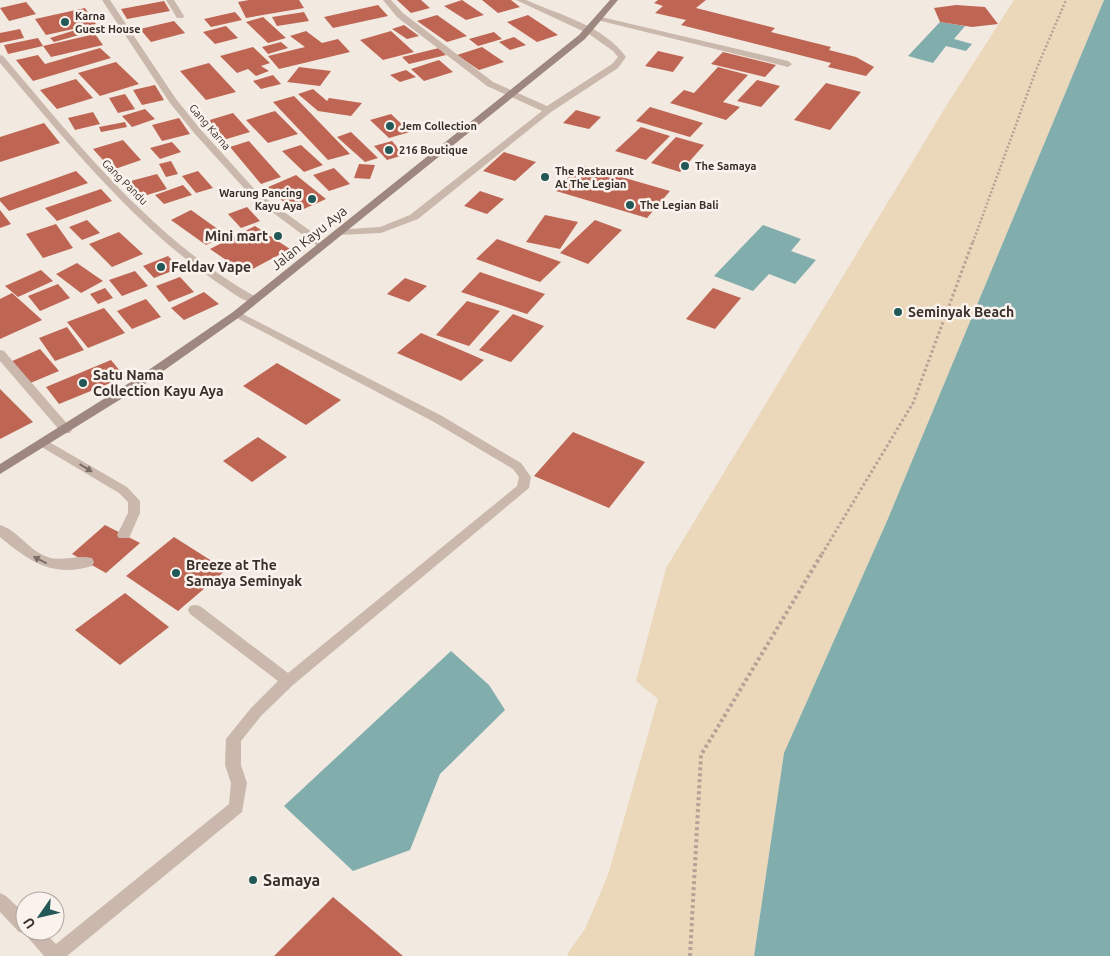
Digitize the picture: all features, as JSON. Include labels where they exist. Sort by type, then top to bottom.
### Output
[{"type":"main road","name":"Jalan Kayu Aya","points":[[0,470],[66,430],[237,314],[588,31],[614,0]]},
{"type":"street","name":"Gang Karna","points":[[106,0],[173,101],[204,139],[254,195],[323,245]]},
{"type":"street","points":[[170,0],[180,16]]},
{"type":"street","points":[[387,0],[400,15],[490,84],[548,110]]},
{"type":"street","points":[[339,232],[380,230],[414,217],[548,110],[615,66],[622,57],[603,37],[520,0]]},
{"type":"street","points":[[600,18],[788,64]]},
{"type":"street","name":"Gang Pandu","points":[[0,58],[88,162],[150,223],[215,278],[254,300]]},
{"type":"street","points":[[41,941],[56,956],[236,807],[239,783],[233,766],[234,740],[256,712],[288,681],[523,488],[526,477],[517,466],[438,419],[237,314]]},
{"type":"street","points":[[0,354],[66,430]]},
{"type":"street","points":[[44,443],[123,490],[134,501],[134,514],[124,535]]},
{"type":"street","points":[[0,530],[40,562],[62,566],[87,562]]},
{"type":"street","points":[[194,610],[288,681]]},
{"type":"street","points":[[0,901],[15,916]]},
{"type":"path","points":[[690,956],[701,755],[913,403],[1032,79],[1066,0]]},
{"type":"sand","name":"Seminyak Beach","points":[[1014,0],[1104,0],[887,521],[784,753],[754,956],[569,956],[567,954],[585,929],[608,875],[658,699],[636,681],[666,568],[948,103]]},
{"type":"water","points":[[1104,0],[1110,0],[1110,956],[754,956],[784,753],[887,521]]},
{"type":"water","points":[[940,22],[965,26],[954,39],[972,44],[966,51],[946,46],[933,63],[908,56]]},
{"type":"water","points":[[763,225],[801,239],[791,251],[816,260],[795,284],[769,274],[753,291],[714,276]]},
{"type":"water","points":[[451,651],[489,685],[505,710],[440,774],[410,850],[353,871],[284,806]]},
{"type":"building","points":[[249,0],[299,0],[304,8],[246,18],[238,2]]},
{"type":"building","points":[[397,0],[421,0],[430,8],[411,13]]},
{"type":"building","points":[[462,0],[484,15],[466,20],[444,6]]},
{"type":"building","points":[[482,0],[511,0],[520,7],[498,13]]},
{"type":"building","points":[[658,0],[706,0],[696,8],[775,28],[771,32],[831,47],[829,50],[856,57],[874,67],[866,76],[828,67],[831,63],[681,25],[686,20],[655,13],[663,6],[654,3]]},
{"type":"building","points":[[164,1],[170,11],[127,19],[121,9]]},
{"type":"building","points":[[26,2],[36,14],[9,21],[0,8]]},
{"type":"building","points":[[378,5],[388,16],[333,28],[324,17]]},
{"type":"building","points":[[956,5],[985,7],[998,24],[972,27],[940,22],[934,8]]},
{"type":"building","points":[[85,8],[96,24],[46,35],[35,19]]},
{"type":"building","points":[[235,12],[242,20],[211,27],[204,19]]},
{"type":"building","points":[[304,12],[309,21],[277,26],[272,17]]},
{"type":"building","points":[[437,15],[467,36],[447,42],[417,21]]},
{"type":"building","points":[[528,15],[558,35],[537,42],[507,22]]},
{"type":"building","points":[[263,17],[286,38],[268,43],[246,22]]},
{"type":"building","points":[[174,21],[185,33],[151,42],[140,29]]},
{"type":"building","points":[[404,25],[419,36],[407,39],[392,29]]},
{"type":"building","points":[[226,26],[238,38],[215,44],[203,32]]},
{"type":"building","points":[[85,27],[90,32],[54,42],[50,38]]},
{"type":"building","points":[[20,29],[24,38],[0,43],[0,33]]},
{"type":"building","points":[[306,31],[322,43],[338,39],[350,52],[279,69],[268,56],[305,47],[290,36]]},
{"type":"building","points":[[391,31],[414,52],[383,60],[360,40]]},
{"type":"building","points":[[494,32],[502,39],[478,46],[469,39]]},
{"type":"building","points":[[95,34],[103,45],[51,57],[43,46]]},
{"type":"building","points":[[514,37],[526,45],[510,50],[499,42]]},
{"type":"building","points":[[38,38],[43,46],[8,54],[4,45]]},
{"type":"building","points":[[281,42],[288,48],[268,54],[262,47]]},
{"type":"building","points":[[253,47],[270,63],[261,66],[269,71],[256,76],[248,69],[237,73],[220,56]]},
{"type":"building","points":[[482,47],[504,62],[479,70],[457,55]]},
{"type":"building","points":[[100,48],[111,58],[33,81],[16,60],[38,55],[45,64]]},
{"type":"building","points":[[439,48],[446,55],[409,64],[402,57]]},
{"type":"building","points":[[658,51],[684,57],[673,72],[645,66]]},
{"type":"building","points":[[723,52],[776,65],[765,77],[711,64]]},
{"type":"building","points":[[439,60],[453,72],[424,81],[411,69]]},
{"type":"building","points":[[116,62],[139,84],[100,96],[78,73]]},
{"type":"building","points":[[209,63],[236,92],[206,100],[180,71]]},
{"type":"building","points":[[299,67],[331,71],[320,86],[287,82]]},
{"type":"building","points":[[718,67],[748,75],[723,102],[740,107],[726,120],[670,103],[684,90],[694,93]]},
{"type":"building","points":[[406,70],[416,77],[400,82],[390,75]]},
{"type":"building","points":[[273,75],[281,84],[261,89],[253,81]]},
{"type":"building","points":[[76,79],[93,98],[57,109],[40,90]]},
{"type":"building","points":[[757,80],[780,86],[761,107],[737,101]]},
{"type":"building","points":[[826,83],[861,92],[830,130],[794,120]]},
{"type":"building","points":[[155,85],[164,100],[142,105],[133,90]]},
{"type":"building","points":[[313,89],[327,101],[329,98],[362,103],[351,116],[318,111],[298,94]]},
{"type":"building","points":[[125,94],[135,109],[118,113],[109,98]]},
{"type":"building","points":[[294,96],[350,154],[328,160],[273,102]]},
{"type":"building","points":[[650,107],[703,123],[690,137],[636,121]]},
{"type":"building","points":[[145,109],[155,119],[132,127],[122,116]]},
{"type":"building","points":[[576,110],[601,117],[589,129],[563,123]]},
{"type":"building","points":[[275,111],[298,134],[268,143],[246,120]]},
{"type":"building","points":[[93,112],[100,124],[75,130],[68,118]]},
{"type":"building","points":[[233,113],[250,132],[220,141],[203,122]]},
{"type":"building","name":"Jem Collection","points":[[391,114],[410,132],[389,138],[370,120]]},
{"type":"building","points":[[179,118],[190,134],[162,141],[152,125]]},
{"type":"building","points":[[125,122],[127,127],[101,132],[99,127]]},
{"type":"building","points":[[44,123],[60,143],[0,162],[0,137]]},
{"type":"building","points":[[641,127],[670,136],[646,160],[615,151]]},
{"type":"building","points":[[351,132],[378,158],[365,162],[337,137]]},
{"type":"building","points":[[676,137],[704,145],[680,172],[651,163]]},
{"type":"building","points":[[123,140],[141,160],[112,170],[93,149]]},
{"type":"building","points":[[249,141],[281,177],[261,184],[230,147]]},
{"type":"building","name":"216 Boutique","points":[[392,141],[404,155],[387,160],[374,146]]},
{"type":"building","points":[[172,142],[181,152],[160,159],[150,148]]},
{"type":"building","points":[[301,145],[323,165],[304,172],[282,151]]},
{"type":"building","points":[[504,152],[536,162],[515,181],[483,171]]},
{"type":"building","points":[[171,161],[178,174],[166,177],[159,164]]},
{"type":"building","points":[[359,164],[375,165],[370,179],[354,178]]},
{"type":"building","name":"The Legian Bali","points":[[580,165],[670,191],[647,218],[556,191]]},
{"type":"building","points":[[334,168],[350,184],[329,191],[313,175]]},
{"type":"building","points":[[76,171],[88,183],[9,211],[0,201],[0,198]]},
{"type":"building","points":[[198,171],[213,188],[196,193],[182,176]]},
{"type":"building","points":[[157,174],[167,189],[137,198],[127,182]]},
{"type":"building","points":[[296,175],[326,199],[297,212],[266,188]]},
{"type":"building","points":[[183,185],[192,195],[164,204],[155,195]]},
{"type":"building","points":[[101,189],[112,201],[57,221],[45,208]]},
{"type":"building","points":[[480,191],[504,199],[487,214],[464,206]]},
{"type":"building","points":[[247,207],[260,221],[241,228],[228,214]]},
{"type":"building","points":[[0,210],[11,224],[0,228]]},
{"type":"building","points":[[191,210],[226,235],[206,245],[171,220]]},
{"type":"building","points":[[545,215],[578,222],[560,249],[526,242]]},
{"type":"building","points":[[87,220],[100,233],[82,240],[69,227]]},
{"type":"building","points":[[595,220],[622,230],[588,264],[560,253]]},
{"type":"building","points":[[56,224],[73,248],[43,258],[26,234]]},
{"type":"building","points":[[255,226],[290,249],[245,273],[210,249]]},
{"type":"building","points":[[119,232],[143,254],[112,267],[89,244]]},
{"type":"building","points":[[497,239],[561,262],[540,282],[476,259]]},
{"type":"building","name":"Feldav Vape","points":[[168,256],[180,268],[154,278],[143,266]]},
{"type":"building","points":[[77,263],[103,281],[81,293],[56,274]]},
{"type":"building","points":[[41,270],[53,281],[18,297],[5,286]]},
{"type":"building","points":[[135,271],[148,286],[122,296],[109,280]]},
{"type":"building","points":[[480,272],[545,294],[527,314],[461,292]]},
{"type":"building","points":[[180,277],[194,292],[169,302],[156,286]]},
{"type":"building","points":[[405,278],[427,286],[409,302],[387,294]]},
{"type":"building","points":[[58,284],[70,298],[40,311],[28,296]]},
{"type":"building","points":[[105,288],[113,298],[98,304],[90,294]]},
{"type":"building","points":[[713,288],[741,298],[715,329],[686,319]]},
{"type":"building","points":[[204,292],[219,304],[184,320],[171,308]]},
{"type":"building","points":[[12,293],[42,320],[0,339],[0,299]]},
{"type":"building","points":[[146,299],[161,317],[132,329],[117,311]]},
{"type":"building","points":[[467,301],[500,311],[469,346],[436,335]]},
{"type":"building","points":[[104,308],[125,333],[88,348],[67,322]]},
{"type":"building","points":[[513,314],[544,326],[511,362],[479,350]]},
{"type":"building","points":[[67,327],[84,350],[55,361],[39,338]]},
{"type":"building","points":[[421,333],[484,360],[461,381],[397,353]]},
{"type":"building","points":[[40,349],[59,371],[28,384],[10,362]]},
{"type":"building","points":[[111,360],[125,377],[59,404],[46,387]]},
{"type":"building","points":[[277,363],[341,400],[306,425],[243,386]]},
{"type":"building","points":[[0,389],[33,422],[0,439]]},
{"type":"building","points":[[573,432],[645,462],[609,508],[534,476]]},
{"type":"building","points":[[258,437],[287,457],[252,482],[223,461]]},
{"type":"building","points":[[105,525],[140,543],[106,573],[72,554]]},
{"type":"building","name":"Breeze at The Samaya Seminyak","points":[[174,537],[226,570],[178,611],[126,576]]},
{"type":"building","points":[[125,593],[169,627],[120,665],[75,630]]},
{"type":"building","points":[[333,897],[403,956],[274,956]]},
{"type":"place","name":"Karna Guest House","points":[[65,22]]},
{"type":"place","name":"Jem Collection","points":[[390,126]]},
{"type":"place","name":"216 Boutique","points":[[389,150]]},
{"type":"place","name":"The Samaya","points":[[685,166]]},
{"type":"place","name":"The Restaurant At The Legian","points":[[545,177]]},
{"type":"place","name":"Warung Pancing Kayu Aya","points":[[312,199]]},
{"type":"place","name":"The Legian Bali","points":[[630,205]]},
{"type":"place","name":"Mini mart","points":[[278,236]]},
{"type":"place","name":"Feldav Vape","points":[[161,267]]},
{"type":"place","name":"Seminyak Beach","points":[[898,312]]},
{"type":"place","name":"Satu Nama Collection Kayu Aya","points":[[83,383]]},
{"type":"place","name":"Breeze at The Samaya Seminyak","points":[[176,573]]},
{"type":"place","name":"Samaya","points":[[253,880]]}]
